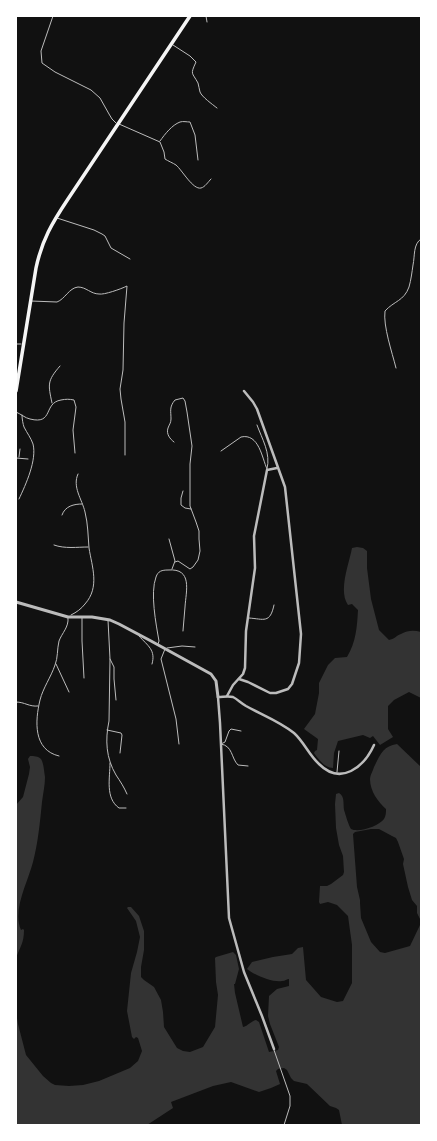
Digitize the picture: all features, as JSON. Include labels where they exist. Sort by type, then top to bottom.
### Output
[{"type":"main road","points":[[16,391],[17,376],[24,345],[36,268],[41,248],[48,232],[190,16]]},
{"type":"street","points":[[239,680],[252,684],[270,693],[282,692],[288,689],[292,684],[299,663],[301,634],[285,487],[257,409],[244,391]]},
{"type":"street","points":[[228,696],[233,685],[239,680],[245,668],[248,618],[255,568],[254,536],[267,470],[277,468]]},
{"type":"street","points":[[16,602],[68,617],[101,618],[119,624],[214,676],[216,681],[220,723],[229,918],[244,972],[274,1049]]},
{"type":"street","points":[[218,697],[228,696],[234,698],[288,728],[298,737],[319,764],[327,770],[336,773],[348,772],[359,766],[367,758],[374,745]]},
{"type":"lane","points":[[53,16],[41,51],[42,63],[55,72],[91,90],[100,98],[112,120],[160,142],[165,159],[176,165],[193,185],[200,188],[210,179]]},
{"type":"lane","points":[[206,16],[207,22]]},
{"type":"lane","points":[[171,44],[190,56],[196,62],[192,72],[194,78],[199,84],[200,92],[217,108]]},
{"type":"lane","points":[[160,142],[172,127],[181,122],[190,122],[196,135],[198,160]]},
{"type":"lane","points":[[56,218],[102,234],[105,236],[110,248],[130,260]]},
{"type":"lane","points":[[396,368],[389,344],[385,321],[385,311],[405,296],[411,277],[416,246],[418,241],[421,239]]},
{"type":"lane","points":[[31,301],[57,302],[76,287],[99,294],[120,290],[126,286],[124,370],[120,389],[125,422],[125,456]]},
{"type":"lane","points":[[16,344],[24,345]]},
{"type":"lane","points":[[52,404],[49,382],[60,366]]},
{"type":"lane","points":[[174,442],[170,440],[167,429],[171,421],[171,407],[175,400],[183,398],[185,401],[192,446],[190,464],[190,506],[199,531],[200,551],[198,560],[190,569],[178,561],[175,562]]},
{"type":"lane","points":[[16,412],[28,418],[41,420],[45,417],[52,404],[58,400],[74,400],[76,407],[73,430],[75,453]]},
{"type":"lane","points":[[19,499],[29,476],[33,454],[33,446],[24,426],[22,414]]},
{"type":"lane","points":[[257,424],[267,450],[267,470]]},
{"type":"lane","points":[[221,451],[241,437],[248,438],[259,446],[267,470]]},
{"type":"lane","points":[[19,458],[20,449]]},
{"type":"lane","points":[[16,458],[28,459]]},
{"type":"lane","points":[[59,756],[46,750],[38,738],[36,728],[39,706],[43,692],[56,664],[59,642],[67,625],[68,617],[77,612],[92,595],[94,577],[87,523],[77,490],[76,478],[78,474]]},
{"type":"lane","points":[[183,491],[181,505],[185,508],[191,509]]},
{"type":"lane","points":[[62,515],[63,511],[68,506],[82,504]]},
{"type":"lane","points":[[169,539],[175,562],[172,570]]},
{"type":"lane","points":[[54,545],[67,548],[89,547]]},
{"type":"lane","points":[[158,645],[159,641],[155,618],[154,582],[158,572],[162,570],[179,571],[183,573],[185,577],[187,584],[183,631]]},
{"type":"lane","points":[[248,618],[269,618],[272,614],[274,605]]},
{"type":"lane","points":[[82,617],[84,678]]},
{"type":"lane","points":[[108,620],[110,659],[109,721],[107,730],[110,763],[109,785],[113,802],[119,808],[126,808]]},
{"type":"lane","points":[[136,633],[150,648],[154,657],[152,664]]},
{"type":"lane","points":[[179,744],[176,719],[161,659],[165,648],[177,646],[195,647]]},
{"type":"lane","points":[[110,659],[114,667],[116,700]]},
{"type":"lane","points":[[56,664],[69,692]]},
{"type":"lane","points":[[16,702],[22,702],[30,706],[39,706]]},
{"type":"lane","points":[[220,744],[225,742],[231,729],[241,731]]},
{"type":"lane","points":[[107,730],[121,733],[120,753]]},
{"type":"lane","points":[[220,744],[225,745],[230,749],[238,765],[248,766]]},
{"type":"lane","points":[[336,773],[339,751]]},
{"type":"lane","points":[[110,763],[127,794]]},
{"type":"lane","points":[[274,1049],[290,1096],[290,1106],[284,1125]]},
{"type":"shaded area","points":[[352,548],[363,548],[367,551],[367,568],[371,599],[379,630],[389,640],[409,631],[421,632],[421,698],[409,692],[394,700],[388,706],[388,729],[393,737],[380,745],[373,736],[370,738],[363,735],[338,741],[334,753],[333,768],[330,768],[320,761],[314,753],[317,750],[318,739],[304,729],[315,714],[319,693],[319,683],[328,665],[335,658],[347,657],[354,640],[358,610],[352,604],[348,605],[345,599],[344,585]]},
{"type":"shaded area","points":[[397,744],[421,767],[421,1125],[342,1125],[339,1110],[330,1106],[307,1084],[294,1081],[284,1068],[276,1071],[280,1084],[271,1088],[259,1092],[231,1082],[213,1086],[171,1102],[173,1108],[147,1125],[16,1125],[16,1012],[26,1055],[43,1076],[55,1085],[83,1085],[99,1081],[130,1068],[138,1061],[142,1051],[138,1038],[136,1037],[134,1039],[132,1037],[127,1011],[131,973],[140,937],[136,921],[127,908],[128,907],[131,907],[139,916],[144,931],[144,950],[141,977],[154,987],[161,1000],[164,1027],[177,1048],[183,1051],[190,1052],[203,1047],[215,1027],[218,995],[216,982],[216,957],[233,952],[236,955],[239,969],[234,984],[243,1027],[256,1020],[259,1022],[269,1052],[278,1050],[279,1047],[268,1016],[269,996],[277,989],[289,986],[289,979],[278,981],[269,980],[259,976],[247,969],[252,962],[292,954],[298,948],[303,947],[306,980],[321,997],[337,1002],[343,1001],[352,983],[352,945],[348,916],[337,905],[328,902],[320,904],[319,902],[320,886],[327,886],[331,884],[343,875],[344,872],[343,856],[339,845],[336,828],[336,794],[339,793],[342,796],[344,810],[351,829],[364,829],[381,822],[385,817],[386,809],[377,800],[370,783],[370,778],[380,755],[385,749]],"holes":[[[379,829],[396,838],[398,842],[404,859],[403,864],[408,887],[412,900],[417,906],[417,913],[420,919],[420,925],[410,946],[385,953],[380,952],[371,942],[361,918],[353,834],[355,832]]]},
{"type":"shaded area","points":[[30,756],[41,759],[45,780],[35,855],[18,914],[21,930],[24,930],[24,934],[22,945],[16,958],[16,805],[23,797],[29,774],[30,767],[28,759]]}]
